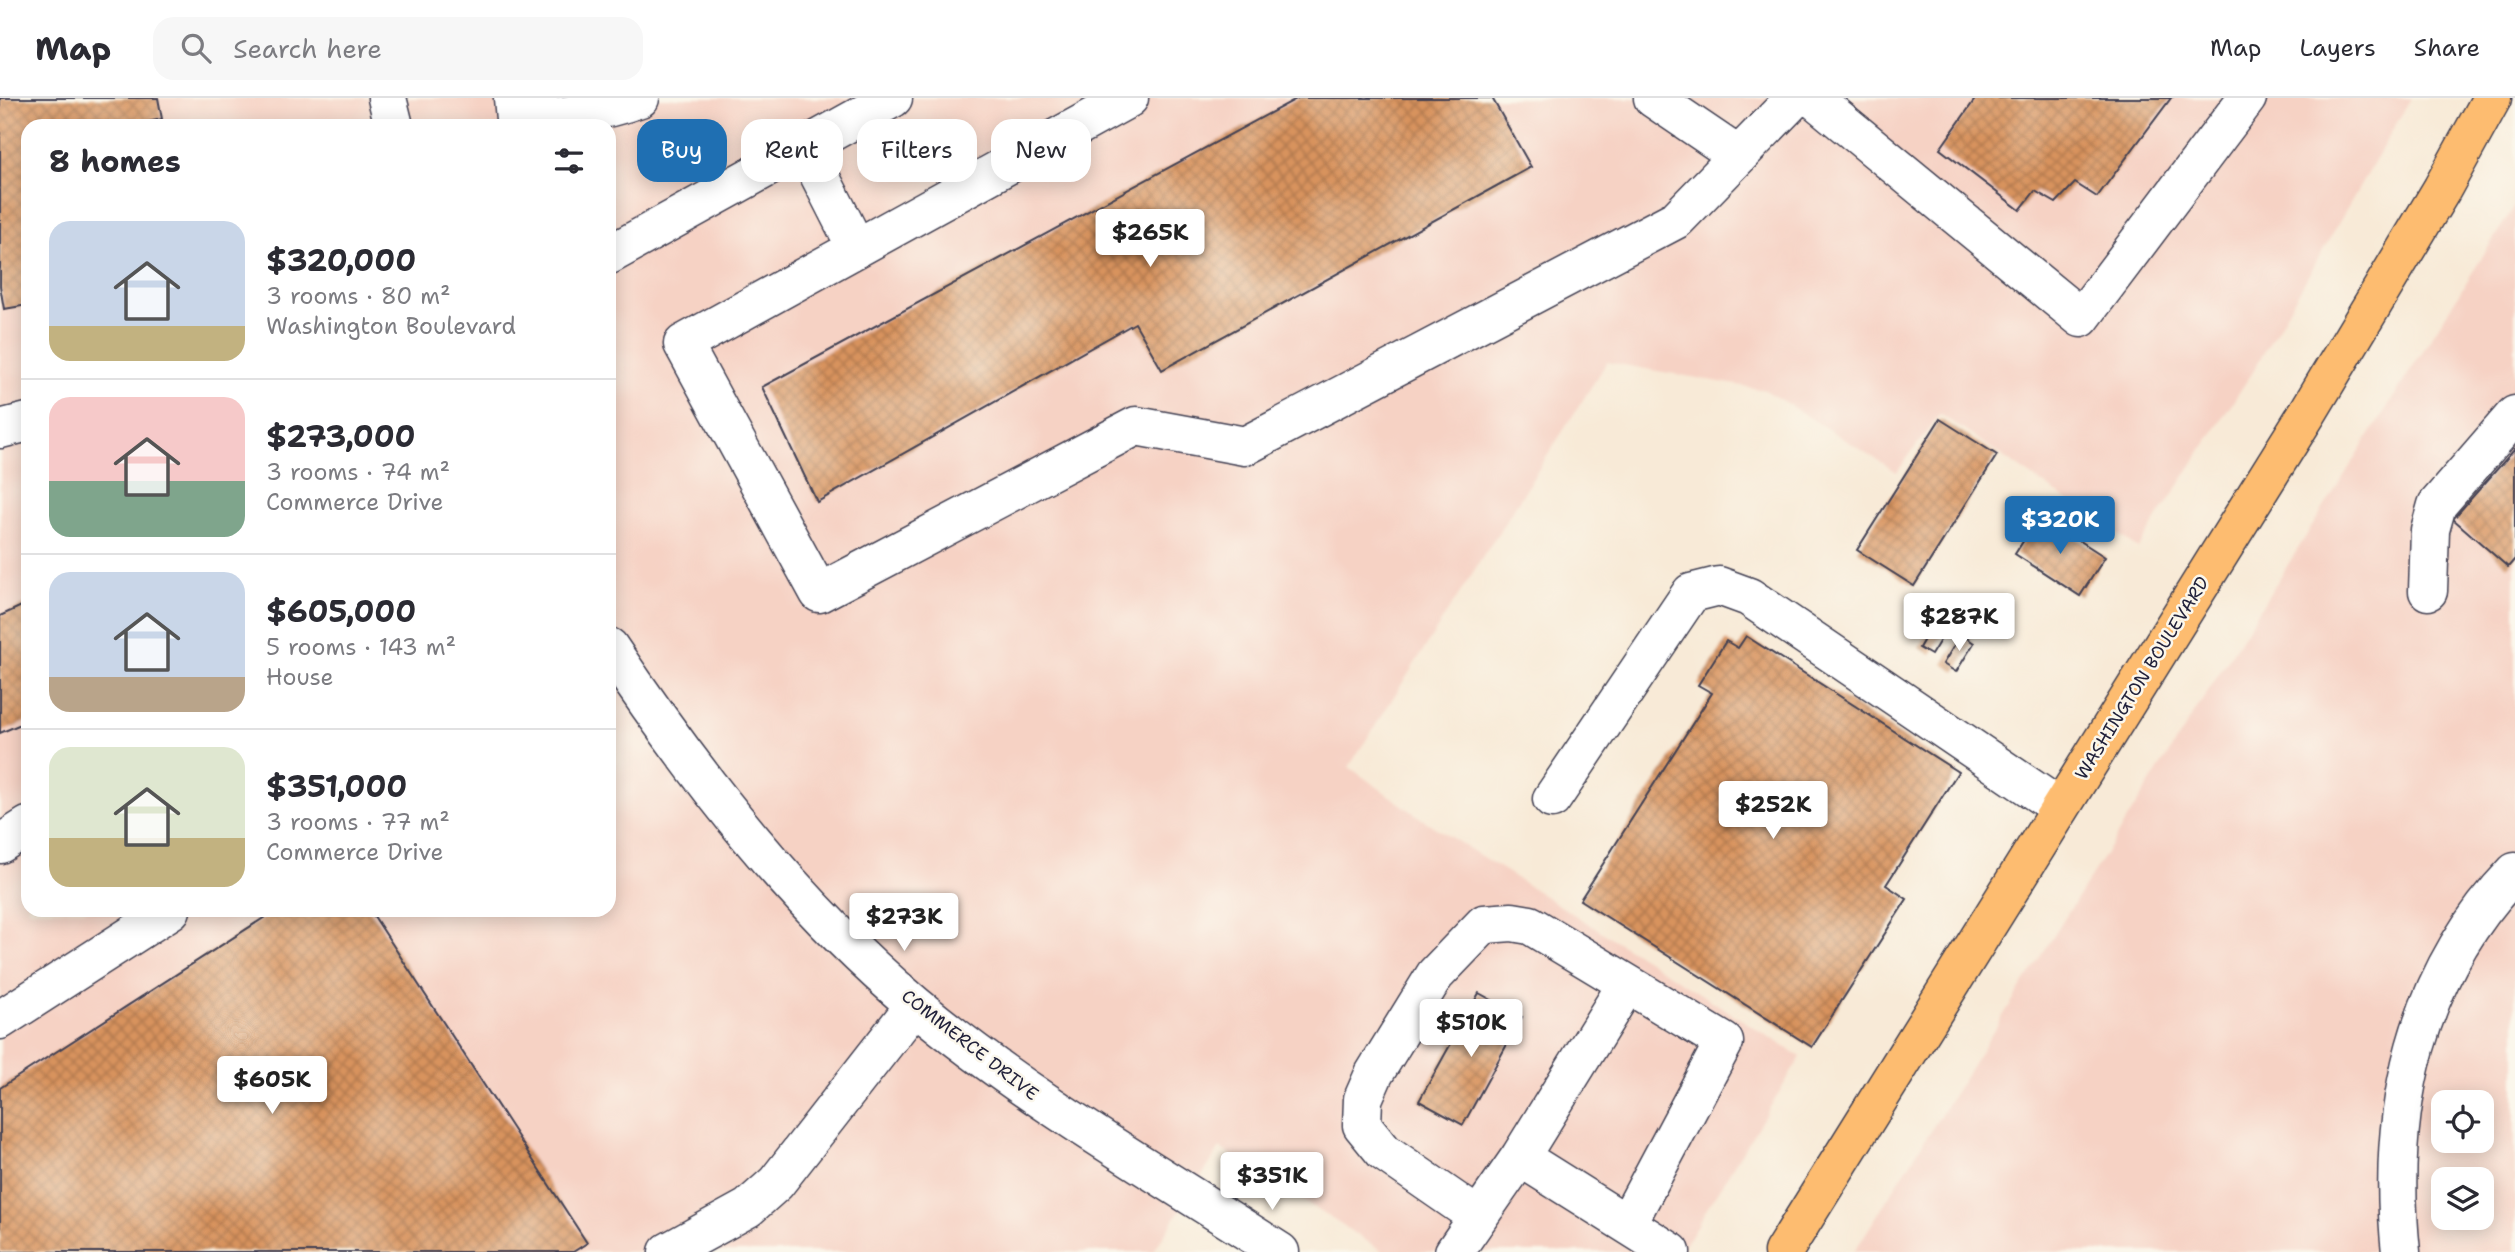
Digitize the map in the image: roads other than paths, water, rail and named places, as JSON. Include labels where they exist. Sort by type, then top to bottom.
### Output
[{"type":"main road","name":"WASHINGTON BOULEVARD","points":[[1783,1252],[2308,412],[2442,189],[2492,98]]},
{"type":"street","points":[[387,98],[392,119]]},
{"type":"street","points":[[513,98],[515,119],[559,118],[608,110],[640,98]]},
{"type":"street","points":[[843,126],[893,98]]},
{"type":"street","points":[[1129,98],[684,344],[819,593],[1136,426],[1245,446],[1677,219],[1795,98]]},
{"type":"street","points":[[1653,98],[1737,155]]},
{"type":"street","points":[[1813,98],[2081,318],[2247,98]]},
{"type":"street","points":[[616,251],[741,182]]},
{"type":"street","points":[[823,182],[856,247]]},
{"type":"street","points":[[2427,590],[2430,530],[2437,505],[2515,415]]},
{"type":"street","points":[[0,429],[21,424]]},
{"type":"street","points":[[1552,799],[1691,593],[1719,586],[1749,597],[2060,808]]},
{"type":"street","name":"COMMERCE DRIVE","points":[[616,657],[668,735],[742,831],[828,923],[915,1005],[1044,1102],[1280,1252]]},
{"type":"street","points":[[0,844],[21,830]]},
{"type":"street","points":[[2401,1252],[2397,1173],[2399,1127],[2412,1052],[2426,1007],[2483,905],[2515,872]]},
{"type":"street","points":[[0,1020],[160,917]]},
{"type":"street","points":[[1478,1217],[1384,1152],[1362,1125],[1363,1100],[1374,1074],[1435,975],[1485,924],[1512,922],[1530,925],[1724,1042],[1627,1224]]},
{"type":"street","points":[[1454,1252],[1520,1157],[1627,985]]},
{"type":"street","points":[[668,1252],[747,1208],[776,1183],[915,1005]]},
{"type":"street","points":[[1520,1157],[1671,1252]]}]
